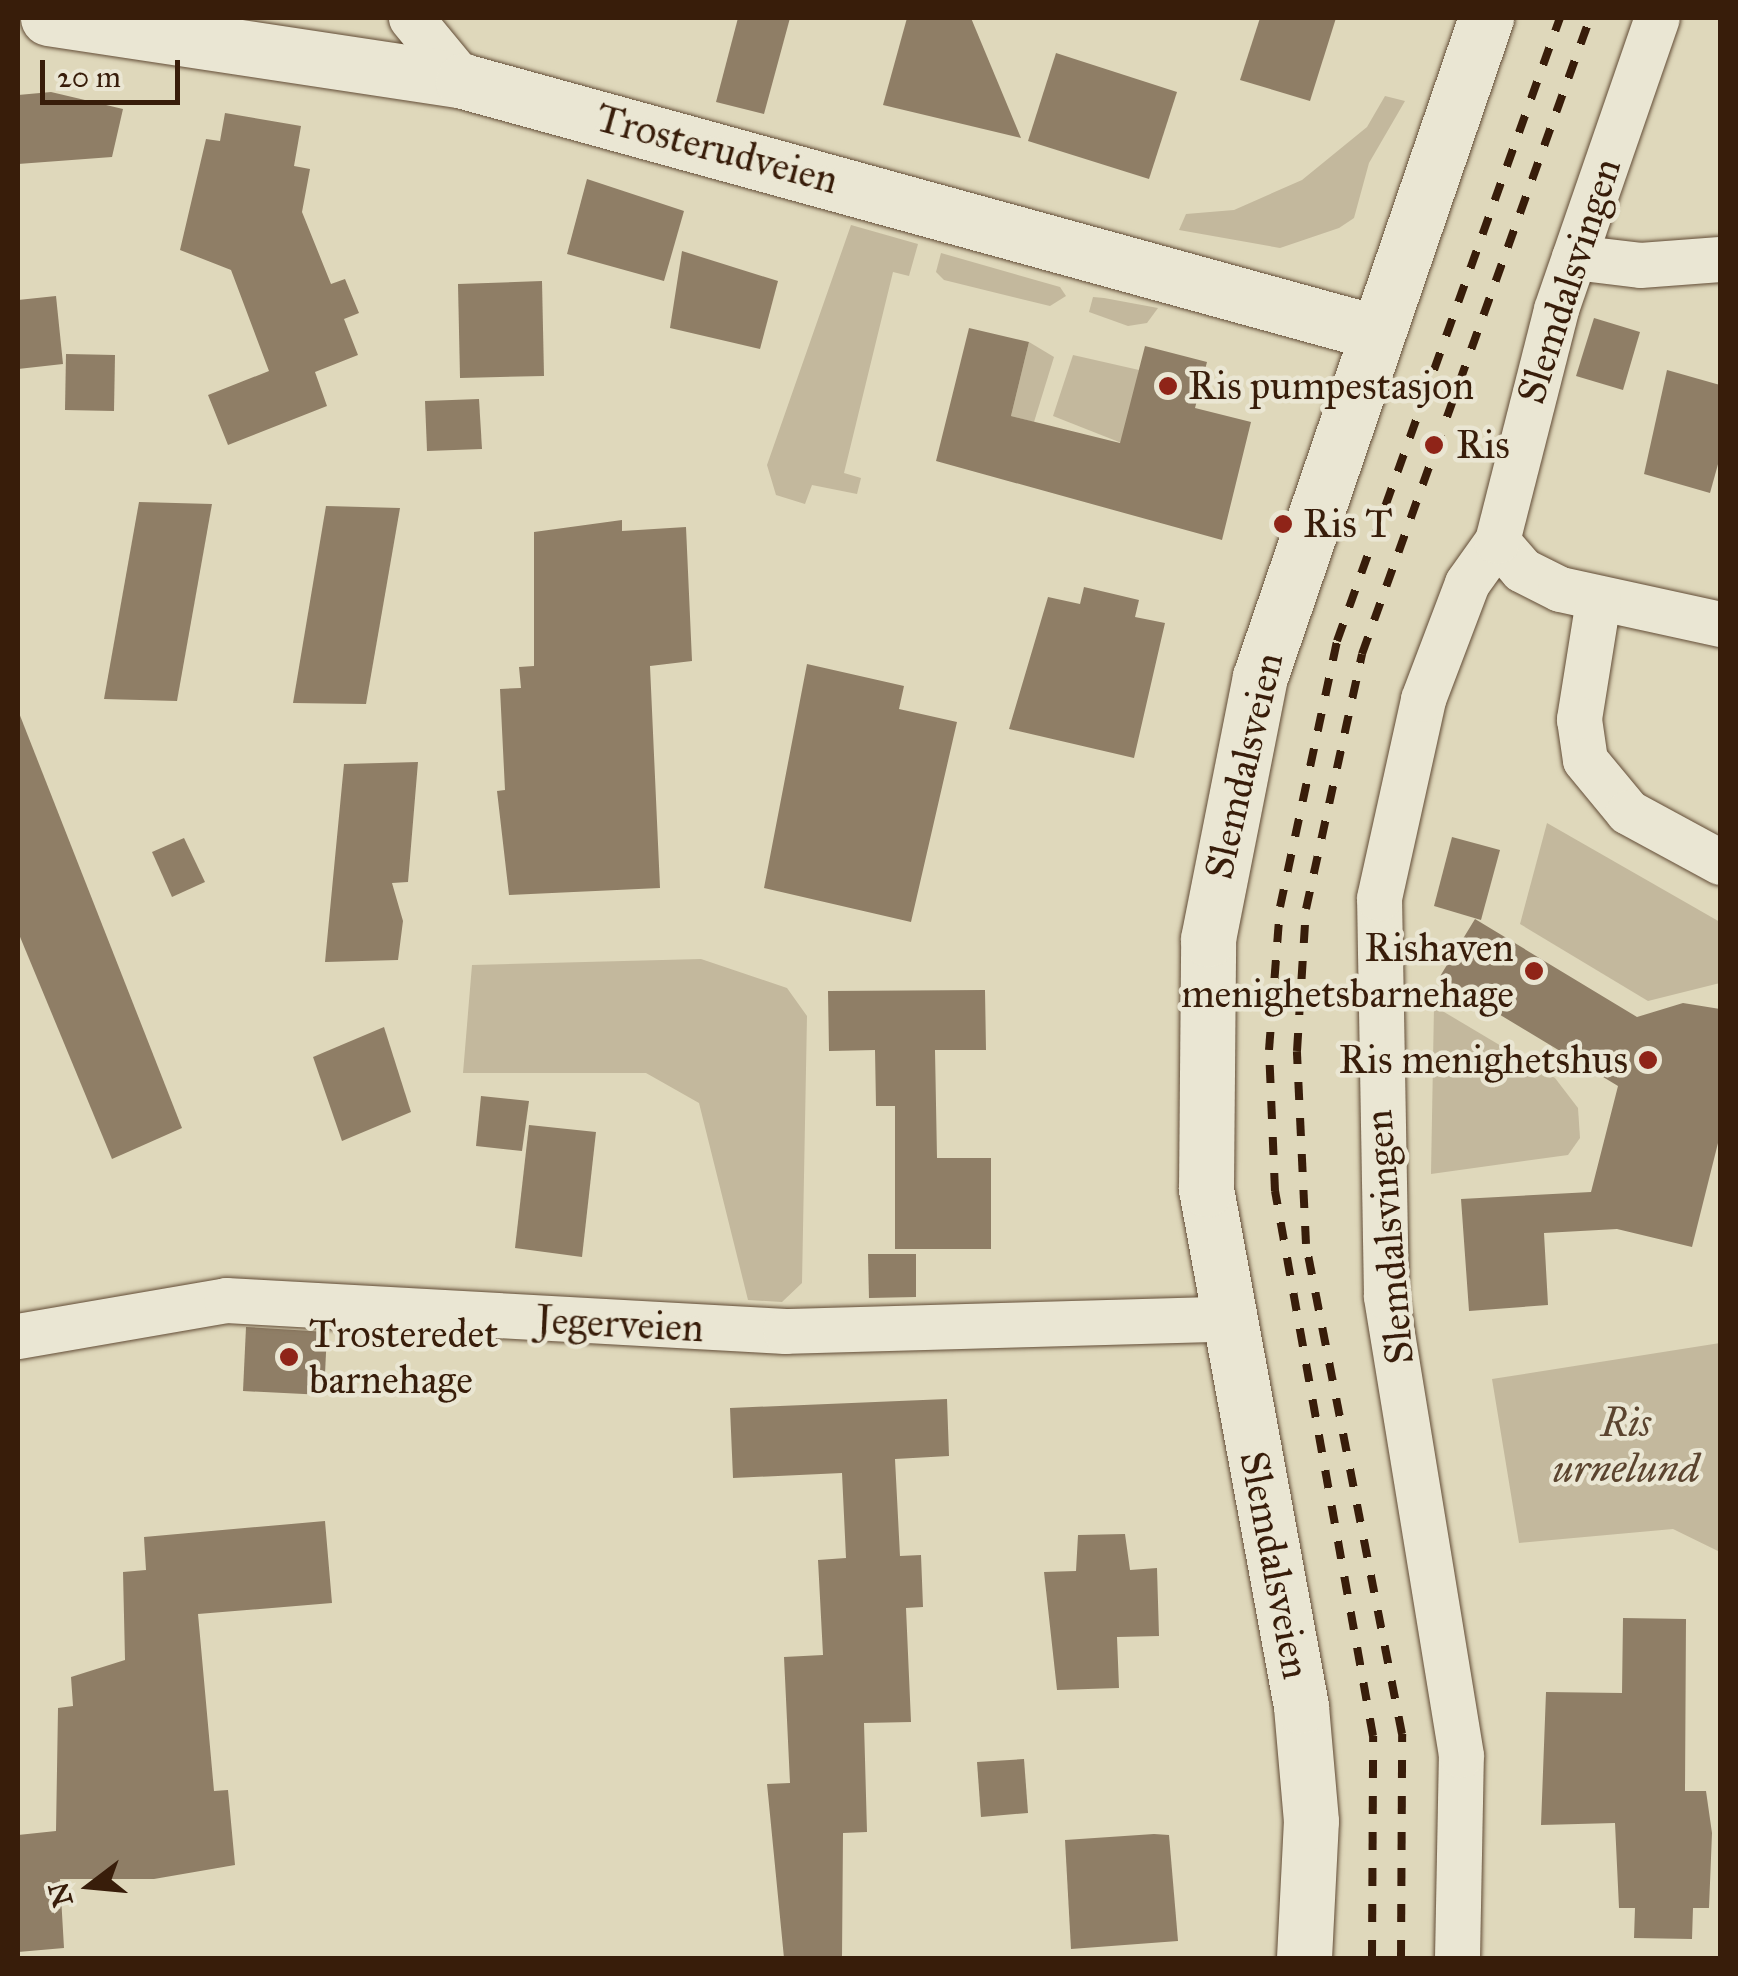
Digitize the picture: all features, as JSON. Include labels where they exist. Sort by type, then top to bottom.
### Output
[{"type":"main road","name":"Trosterudveien","points":[[48,18],[463,81],[1374,332]]},
{"type":"main road","name":"Slemdalsveien","points":[[1304,1958],[1311,1820],[1302,1706],[1226,1318],[1200,1080],[1217,870],[1260,677],[1374,332],[1486,18]]},
{"type":"street","points":[[411,18],[463,81]]},
{"type":"street","name":"Slemdalsvingen","points":[[1457,1958],[1461,1756],[1386,1296],[1376,957],[1397,790],[1455,609],[1497,541],[1574,256],[1656,18]]},
{"type":"street","points":[[1574,256],[1640,265],[1720,259]]},
{"type":"street","points":[[1497,541],[1522,570],[1598,600],[1720,624]]},
{"type":"street","points":[[1598,600],[1579,719],[1585,760],[1628,812],[1720,862]]},
{"type":"street","name":"Jegerveien","points":[[18,1336],[226,1300],[785,1331],[1226,1318]]},
{"type":"green space","points":[[1385,96],[1405,101],[1369,163],[1354,218],[1339,228],[1280,248],[1179,230],[1186,214],[1234,210],[1302,180],[1367,127]]},
{"type":"green space","points":[[851,225],[918,244],[909,276],[893,272],[844,473],[861,478],[857,494],[812,485],[805,504],[776,495],[767,465]]},
{"type":"green space","points":[[941,253],[1060,287],[1066,296],[1050,306],[944,280],[936,272]]},
{"type":"green space","points":[[1093,297],[1158,308],[1147,323],[1128,326],[1089,312]]},
{"type":"green space","points":[[1029,342],[1054,357],[1034,422],[1011,416]]},
{"type":"green space","points":[[1073,355],[1139,370],[1124,444],[1053,416]]},
{"type":"green space","points":[[1547,823],[1720,922],[1720,983],[1648,1001],[1520,924]]},
{"type":"green space","points":[[701,959],[787,988],[807,1016],[802,1283],[782,1302],[748,1300],[699,1103],[646,1073],[463,1073],[472,965]]},
{"type":"green space","points":[[1434,1006],[1555,1078],[1578,1108],[1580,1138],[1568,1155],[1431,1174]]},
{"type":"green space","name":"Ris urnelund","points":[[1720,1343],[1720,1552],[1673,1529],[1519,1543],[1492,1379]]},
{"type":"building","points":[[738,18],[790,18],[764,114],[716,102]]},
{"type":"building","points":[[907,18],[971,18],[1021,138],[883,105]]},
{"type":"building","points":[[1260,18],[1336,18],[1310,101],[1240,80]]},
{"type":"building","points":[[1056,53],[1177,92],[1149,179],[1028,141]]},
{"type":"building","points":[[51,92],[123,109],[112,157],[18,164],[18,95]]},
{"type":"building","points":[[225,113],[301,126],[294,166],[310,169],[302,212],[331,284],[345,279],[359,313],[344,319],[358,355],[315,372],[327,406],[228,445],[208,395],[269,371],[231,270],[180,250],[206,139],[220,141]]},
{"type":"building","points":[[587,179],[684,211],[664,281],[567,254]]},
{"type":"building","points":[[682,251],[778,281],[760,349],[670,328]]},
{"type":"building","points":[[542,281],[544,376],[460,378],[458,284]]},
{"type":"building","points":[[56,296],[63,364],[18,369],[18,300]]},
{"type":"building","points":[[1594,318],[1640,332],[1623,390],[1576,376]]},
{"type":"building","points":[[969,328],[1029,342],[1011,416],[1120,443],[1145,346],[1207,362],[1195,408],[1251,422],[1222,540],[936,461]]},
{"type":"building","points":[[66,354],[115,355],[114,411],[65,410]]},
{"type":"building","points":[[1667,370],[1720,385],[1720,457],[1710,493],[1644,474]]},
{"type":"building","points":[[479,399],[482,449],[427,451],[425,401]]},
{"type":"building","points":[[139,502],[212,504],[177,701],[104,699]]},
{"type":"building","points":[[326,506],[400,508],[366,704],[293,703]]},
{"type":"building","points":[[622,520],[622,531],[686,527],[692,661],[650,666],[660,888],[509,895],[497,791],[505,790],[500,689],[521,688],[519,667],[534,666],[534,532]]},
{"type":"building","points":[[1084,587],[1139,600],[1135,617],[1165,623],[1134,758],[1009,729],[1048,597],[1080,604]]},
{"type":"building","points":[[807,664],[904,686],[899,709],[957,722],[911,922],[764,888]]},
{"type":"building","points":[[19,713],[182,1128],[112,1159],[18,932]]},
{"type":"building","points":[[418,762],[408,882],[392,883],[403,921],[398,960],[325,962],[344,764]]},
{"type":"building","points":[[1452,837],[1500,850],[1481,920],[1434,906]]},
{"type":"building","points":[[184,838],[205,882],[172,897],[152,852]]},
{"type":"building","name":"Ris menighetshus","points":[[1475,919],[1637,1017],[1683,1003],[1720,1009],[1720,1135],[1692,1247],[1617,1229],[1544,1233],[1548,1305],[1469,1311],[1461,1199],[1591,1192],[1618,1086],[1439,978]]},
{"type":"building","points":[[985,990],[986,1050],[935,1050],[937,1158],[991,1158],[991,1249],[895,1249],[895,1106],[876,1106],[875,1050],[829,1051],[828,991]]},
{"type":"building","points":[[384,1027],[411,1112],[342,1141],[313,1057]]},
{"type":"building","points":[[481,1096],[529,1101],[522,1151],[476,1146]]},
{"type":"building","points":[[529,1125],[596,1132],[582,1257],[515,1248]]},
{"type":"building","points":[[868,1254],[916,1254],[916,1297],[869,1298]]},
{"type":"building","points":[[246,1327],[327,1332],[324,1395],[243,1391]]},
{"type":"building","points":[[947,1399],[949,1456],[895,1459],[900,1556],[921,1555],[923,1607],[906,1608],[911,1722],[864,1723],[867,1832],[843,1833],[842,1958],[784,1958],[767,1784],[790,1783],[784,1657],[823,1655],[818,1560],[846,1558],[842,1473],[733,1478],[730,1408]]},
{"type":"building","points":[[325,1521],[332,1603],[198,1614],[214,1791],[228,1790],[235,1865],[154,1879],[60,1879],[64,1948],[18,1952],[18,1835],[56,1831],[58,1708],[73,1706],[71,1677],[125,1660],[123,1572],[146,1570],[144,1537]]},
{"type":"building","points":[[1125,1534],[1130,1570],[1157,1568],[1159,1636],[1117,1637],[1119,1688],[1057,1690],[1044,1572],[1076,1571],[1078,1535]]},
{"type":"building","points":[[1623,1618],[1686,1619],[1685,1791],[1706,1791],[1712,1833],[1709,1908],[1693,1908],[1692,1939],[1634,1938],[1635,1908],[1619,1908],[1615,1823],[1541,1825],[1546,1692],[1622,1693]]},
{"type":"building","points":[[1024,1759],[1028,1813],[981,1817],[977,1762]]},
{"type":"building","points":[[1169,1835],[1178,1941],[1071,1949],[1065,1840]]},
{"type":"railway","points":[[1372,1958],[1373,1736],[1275,1191],[1269,1050],[1280,907],[1337,641],[1560,18]]},
{"type":"railway","points":[[1401,1958],[1402,1734],[1306,1244],[1297,1051],[1306,909],[1362,654],[1590,18]]},
{"type":"place","name":"Ris pumpestasjon","points":[[1168,386]]},
{"type":"place","name":"Ris","points":[[1434,445]]},
{"type":"place","name":"Ris T","points":[[1283,524]]},
{"type":"place","name":"Rishaven menighetsbarnehage","points":[[1534,971]]},
{"type":"place","name":"Ris menighetshus","points":[[1648,1060]]},
{"type":"place","name":"Trosteredet barnehage","points":[[289,1357]]}]
